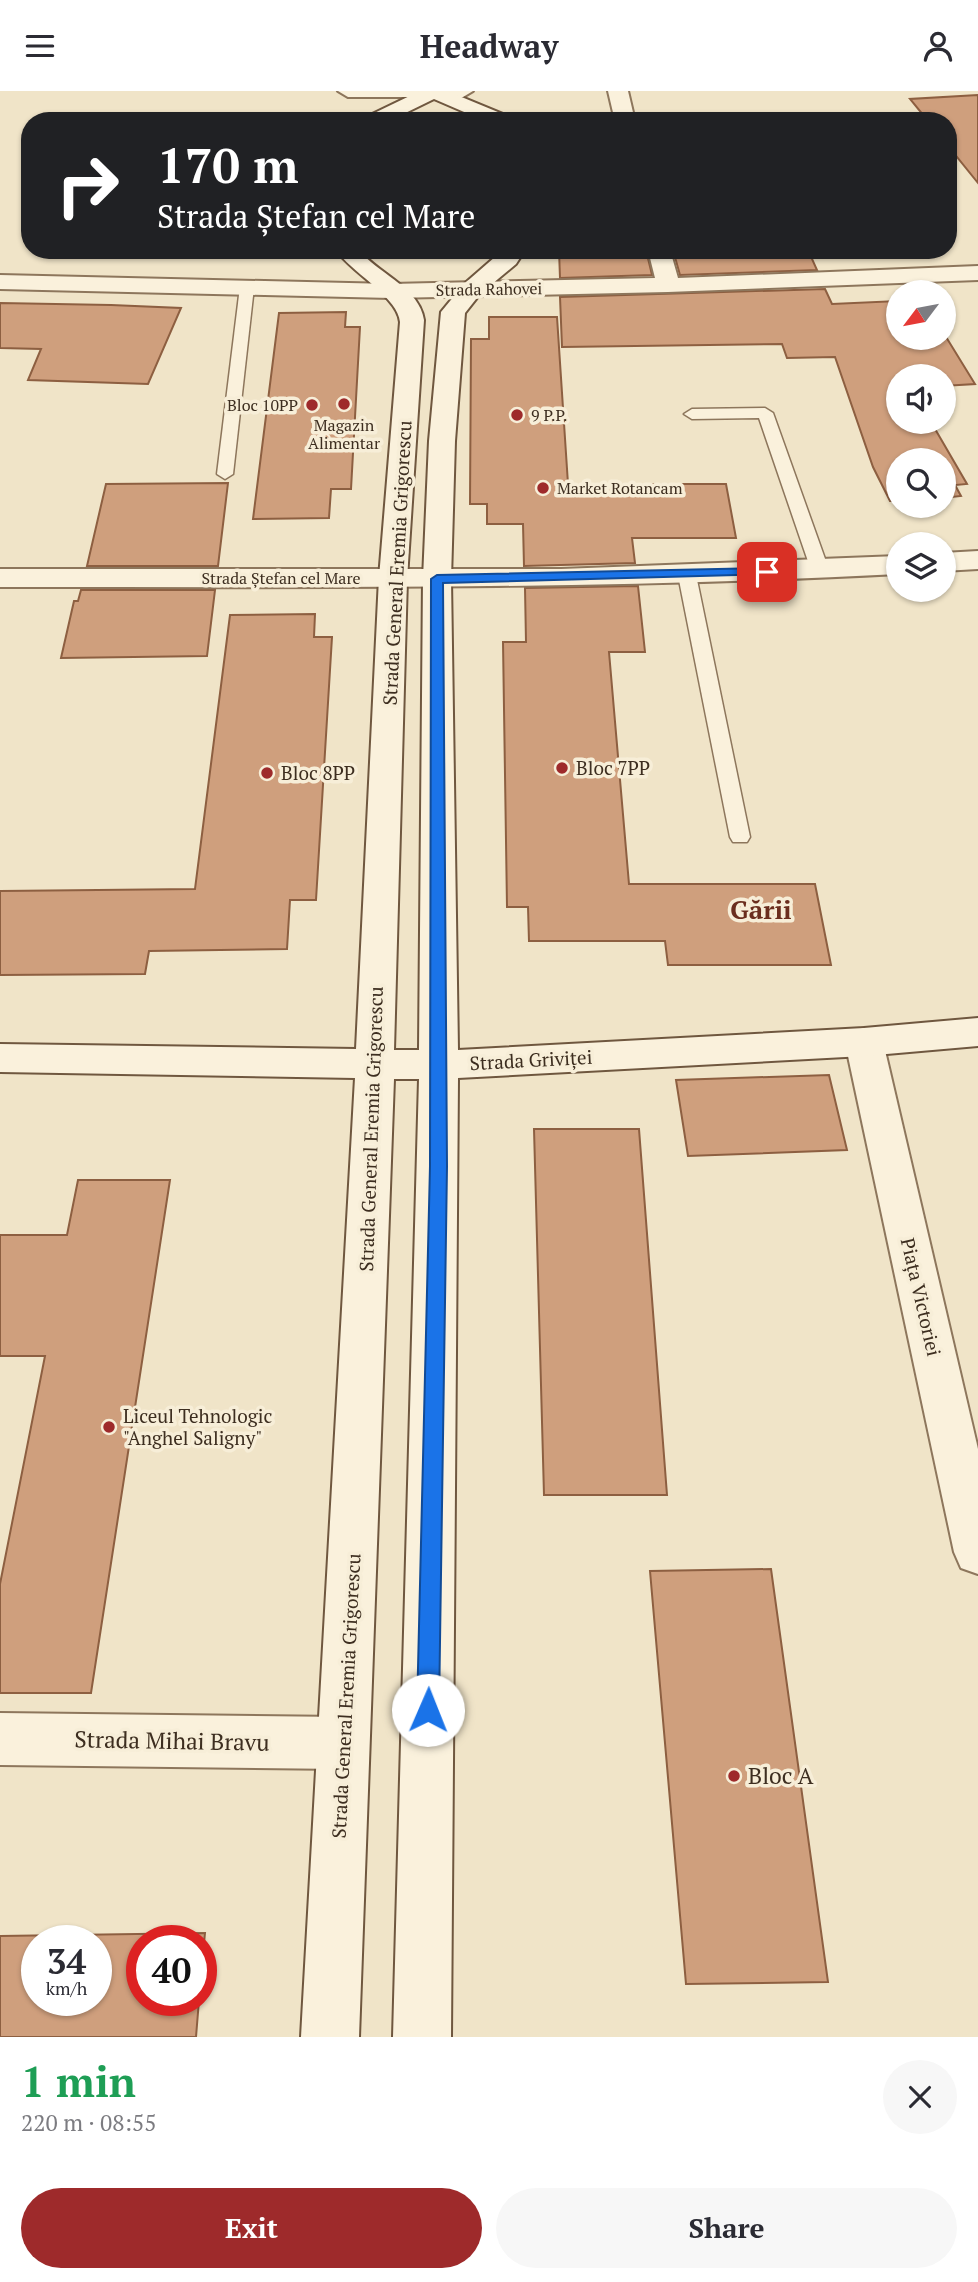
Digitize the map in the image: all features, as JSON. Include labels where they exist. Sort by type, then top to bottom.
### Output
[{"type":"street","points":[[348,91],[463,91]]},
{"type":"street","points":[[391,112],[433,91],[482,112]]},
{"type":"street","points":[[618,91],[623,112]]},
{"type":"street","name":"Strada General Eremia Grigorescu","points":[[330,2037],[371,1164],[393,578],[412,331],[411,313],[403,301],[358,266],[353,259]]},
{"type":"street","name":"Strada General Eremia Grigorescu","points":[[422,2037],[439,1065],[437,579],[442,442],[453,312],[472,289],[508,259]]},
{"type":"street","points":[[661,259],[668,285]]},
{"type":"street","name":"Strada Rahovei","points":[[0,282],[391,291],[668,285],[978,273]]},
{"type":"street","points":[[956,561],[978,560]]},
{"type":"street","name":"Strada Ștefan cel Mare","points":[[0,578],[437,579],[687,575],[886,566]]},
{"type":"street","name":"Strada Griviței","points":[[0,1058],[439,1065],[864,1042],[978,1032]]},
{"type":"street","name":"Piața Victoriei","points":[[864,1042],[978,1552]]},
{"type":"street","name":"Strada Mihai Bravu","points":[[0,1739],[343,1743]]},
{"type":"lane","points":[[225,474],[247,287]]},
{"type":"lane","points":[[692,414],[765,413],[820,570]]},
{"type":"lane","points":[[687,575],[740,837]]},
{"type":"building","points":[[978,95],[978,183],[957,157],[957,112],[921,112],[910,99]]},
{"type":"building","points":[[559,259],[648,259],[652,275],[560,278]]},
{"type":"building","points":[[676,259],[812,259],[817,270],[680,275]]},
{"type":"building","points":[[825,289],[832,304],[886,302],[886,350],[954,350],[975,384],[956,385],[956,364],[886,364],[886,434],[938,434],[946,448],[886,448],[886,493],[873,467],[835,357],[787,358],[782,344],[562,347],[560,297]]},
{"type":"building","points":[[0,303],[181,308],[148,384],[28,380],[41,349],[0,348]]},
{"type":"building","name":"Bloc 10PP","points":[[346,312],[345,327],[360,327],[351,489],[331,489],[329,518],[253,519],[279,313]]},
{"type":"building","name":"9 P.P.","points":[[489,317],[557,317],[568,484],[726,484],[736,538],[632,538],[635,563],[524,566],[523,524],[487,524],[487,504],[470,504],[471,339],[489,339]]},
{"type":"building","points":[[956,465],[967,484],[956,485]]},
{"type":"building","points":[[228,483],[218,566],[87,566],[106,484]]},
{"type":"building","name":"Bloc 7PP","points":[[638,586],[645,652],[609,652],[629,884],[815,884],[831,965],[668,965],[665,941],[529,941],[528,907],[507,907],[503,642],[526,642],[525,588]]},
{"type":"building","points":[[81,590],[215,590],[207,656],[61,658],[74,601],[78,601]]},
{"type":"building","name":"Bloc 8PP","points":[[315,614],[314,637],[332,637],[316,900],[290,900],[287,949],[149,951],[145,974],[0,975],[0,891],[195,889],[230,615]]},
{"type":"building","points":[[829,1075],[847,1150],[688,1156],[676,1080]]},
{"type":"building","points":[[534,1129],[639,1129],[667,1495],[544,1495]]},
{"type":"building","points":[[78,1180],[170,1180],[91,1693],[0,1693],[0,1584],[45,1356],[0,1356],[0,1235],[67,1235]]},
{"type":"building","name":"Bloc A","points":[[771,1569],[828,1982],[686,1984],[650,1571]]},
{"type":"building","points":[[112,1934],[126,1934],[126,2016],[198,2016],[196,2037],[0,2037],[0,1936],[21,1936],[21,2016],[112,2016]]},
{"type":"place","name":"Magazin Alimentar","points":[[344,404]]},
{"type":"place","name":"Bloc 10PP","points":[[312,405]]},
{"type":"place","name":"9 P.P.","points":[[517,415]]},
{"type":"place","name":"Market Rotancam","points":[[543,488]]},
{"type":"place","name":"Bloc 7PP","points":[[562,768]]},
{"type":"place","name":"Bloc 8PP","points":[[267,773]]},
{"type":"place","name":"Liceul Tehnologic \"Anghel Saligny\"","points":[[109,1427]]},
{"type":"place","name":"Bloc A","points":[[734,1776]]},
{"type":"district","name":"Gării","points":[[761,910]]},
{"type":"route","points":[[428,1710],[439,1166],[437,579],[767,572]]}]
